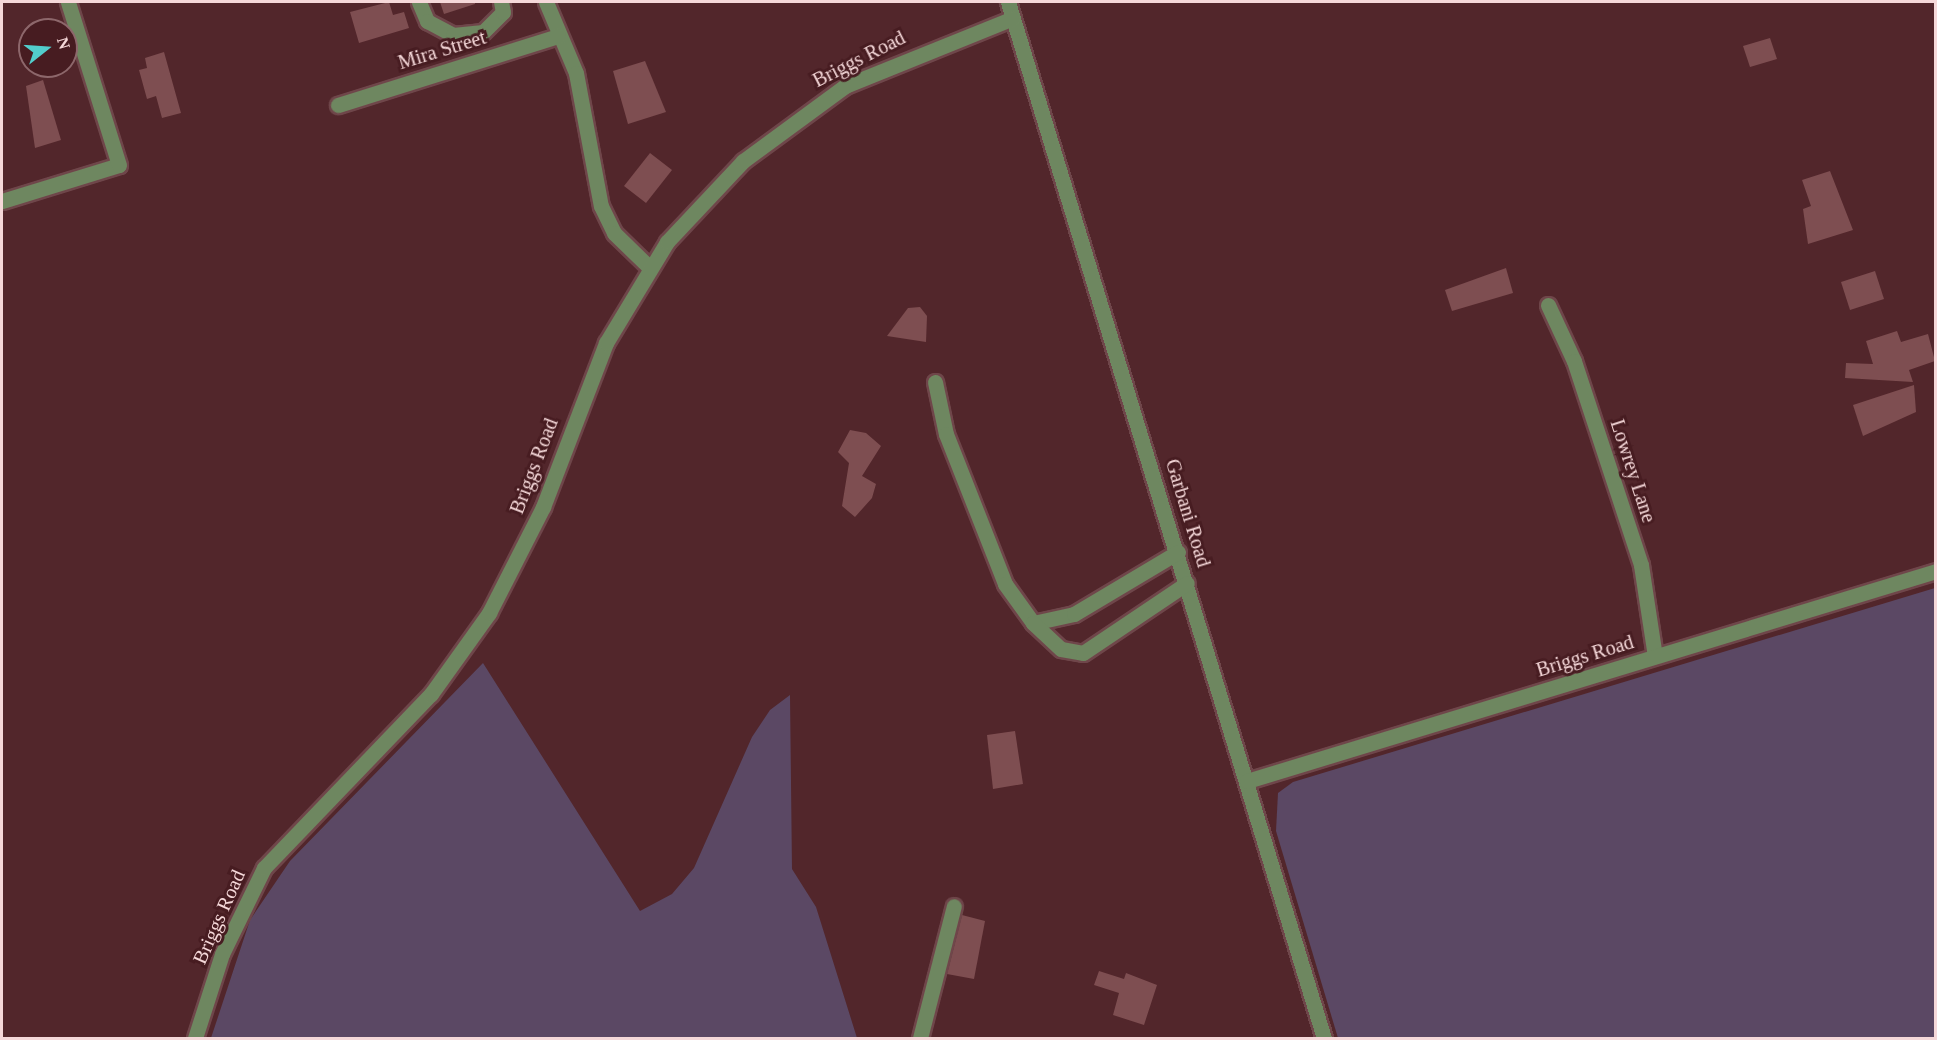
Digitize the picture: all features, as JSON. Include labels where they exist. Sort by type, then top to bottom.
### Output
[{"type":"street","points":[[2,201],[119,165],[68,2]]},
{"type":"street","points":[[419,2],[427,21],[453,35],[483,32],[503,12],[501,2]]},
{"type":"street","points":[[546,2],[558,36],[576,73],[601,206],[614,233],[649,267]]},
{"type":"street","name":"Garbani Road","points":[[1008,2],[1178,552],[1324,1038]]},
{"type":"street","name":"Briggs Road","points":[[195,1038],[222,954],[264,868],[431,694],[489,613],[543,507],[606,343],[649,267],[707,197],[790,122],[845,86],[895,62],[1013,18]]},
{"type":"street","name":"Mira Street","points":[[339,105],[558,36]]},
{"type":"street","name":"Lowrey Lane","points":[[1548,305],[1575,361],[1641,565],[1655,656]]},
{"type":"street","points":[[935,382],[944,426],[1005,584],[1033,623],[1061,650],[1083,653],[1187,583]]},
{"type":"street","points":[[1033,623],[1074,614],[1178,552]]},
{"type":"street","name":"Briggs Road","points":[[1247,781],[1935,571]]},
{"type":"street","points":[[920,1038],[954,906]]},
{"type":"shaded area","points":[[1935,588],[1935,1038],[1338,1038],[1276,831],[1278,793],[1293,782]]},
{"type":"shaded area","points":[[483,663],[640,911],[672,894],[694,868],[752,737],[770,710],[790,695],[792,869],[816,907],[857,1038],[211,1038],[250,920],[290,861]]},
{"type":"building","points":[[389,2],[393,15],[404,12],[409,28],[359,43],[350,12]]},
{"type":"building","points":[[440,2],[475,2],[475,4],[444,14]]},
{"type":"building","points":[[1770,38],[1777,59],[1750,67],[1743,46]]},
{"type":"building","points":[[164,52],[181,113],[162,118],[156,96],[147,99],[139,70],[147,68],[145,58]]},
{"type":"building","points":[[645,61],[666,112],[628,124],[613,71]]},
{"type":"building","points":[[43,80],[61,140],[35,148],[26,86]]},
{"type":"building","points":[[650,153],[672,170],[646,203],[624,186]]},
{"type":"building","points":[[1830,171],[1853,230],[1808,244],[1803,209],[1811,206],[1802,180]]},
{"type":"building","points":[[1506,268],[1513,293],[1452,311],[1445,290]]},
{"type":"building","points":[[1875,271],[1884,299],[1850,310],[1841,282]]},
{"type":"building","points":[[920,307],[927,316],[926,342],[887,336],[908,308]]},
{"type":"building","points":[[1897,331],[1901,342],[1928,334],[1935,361],[1909,370],[1913,382],[1845,378],[1846,363],[1873,364],[1866,341]]},
{"type":"building","points":[[1914,385],[1916,412],[1863,436],[1853,405]]},
{"type":"building","points":[[850,430],[866,433],[881,446],[862,476],[876,484],[872,498],[855,517],[842,506],[849,463],[838,452]]},
{"type":"building","points":[[1015,731],[1023,784],[993,789],[987,735]]},
{"type":"building","points":[[962,915],[985,921],[974,979],[947,974]]},
{"type":"building","points":[[1099,971],[1124,979],[1126,973],[1157,985],[1144,1025],[1113,1015],[1119,993],[1094,985]]}]
